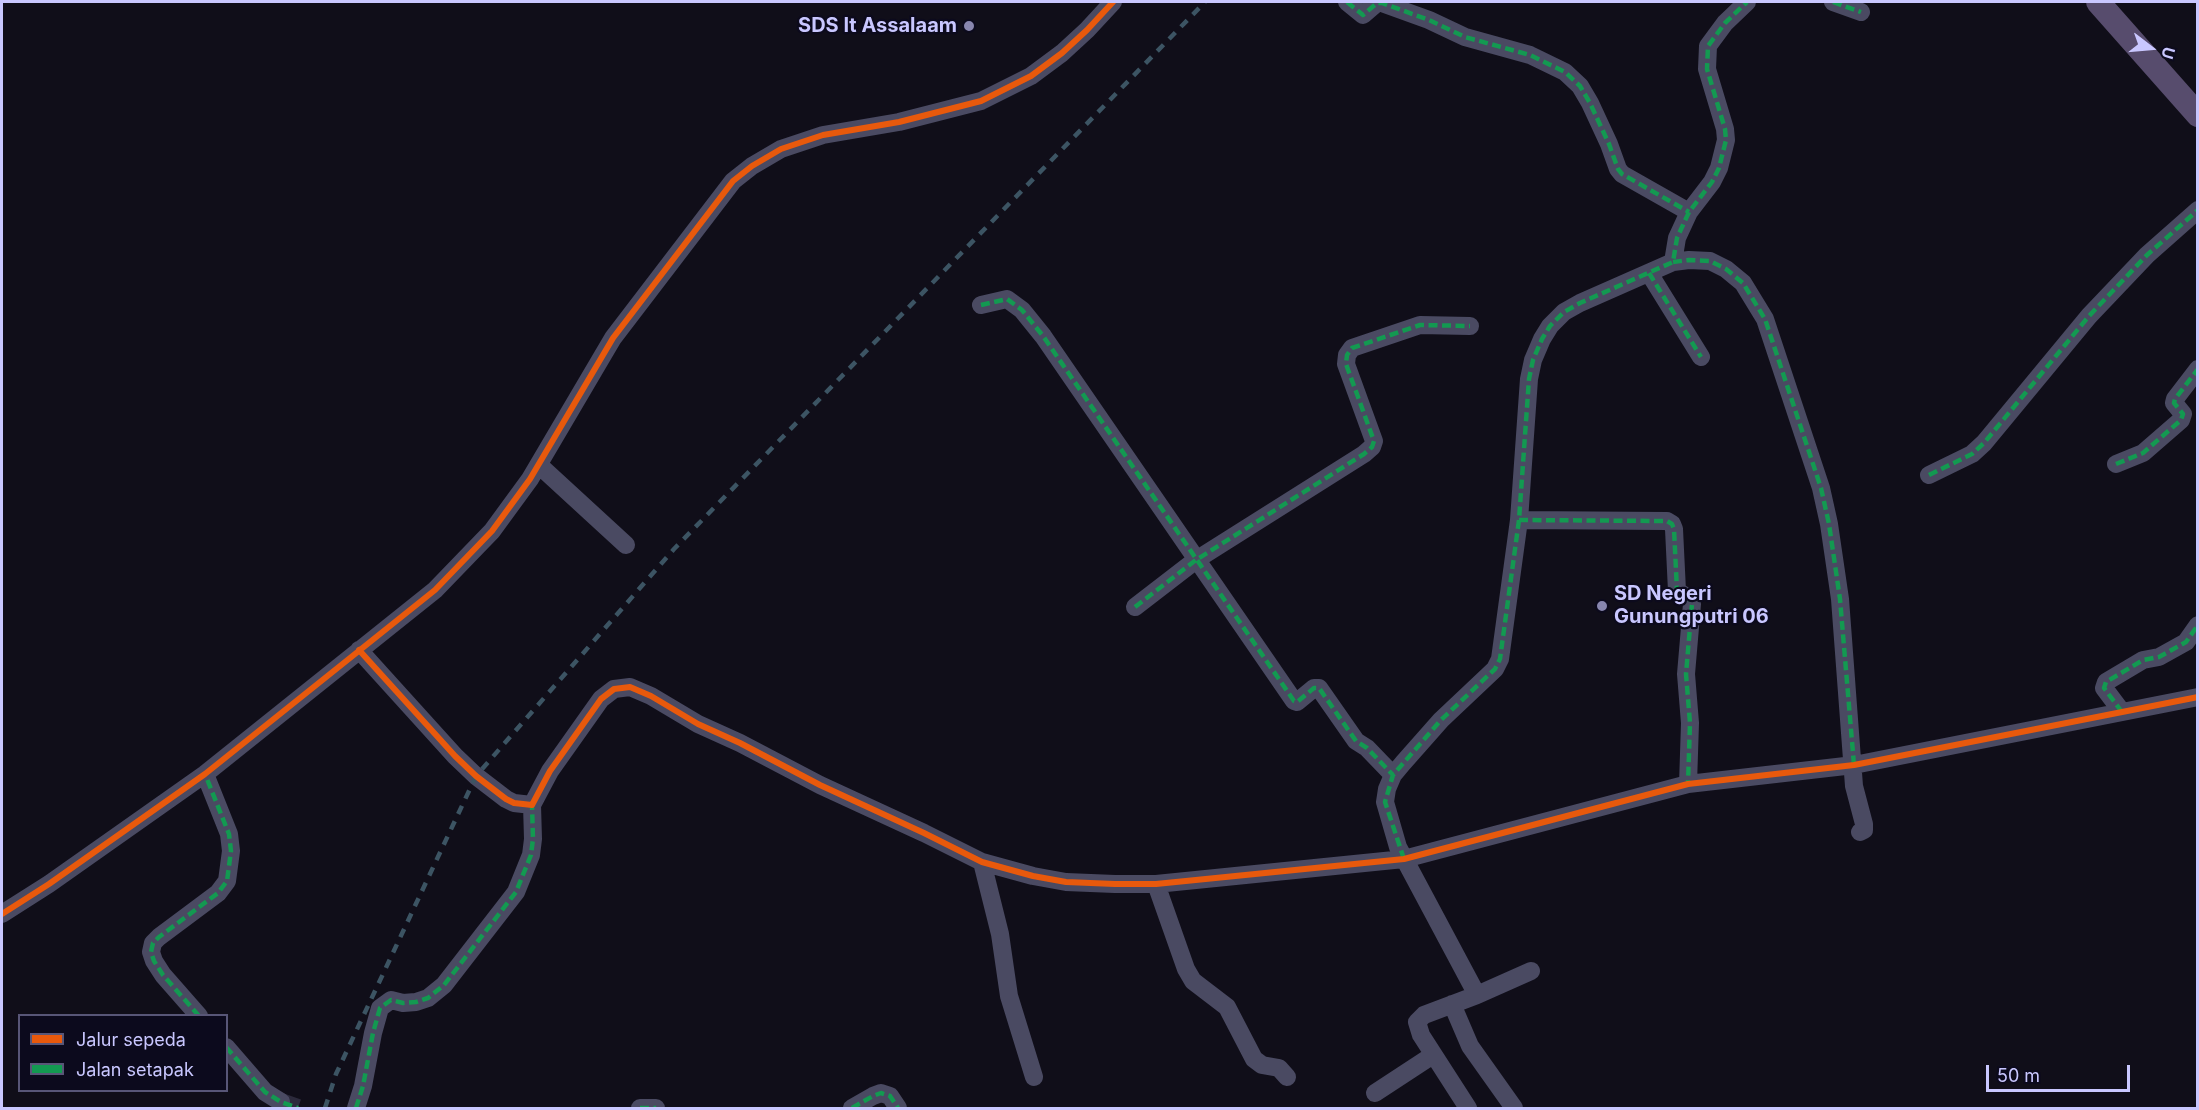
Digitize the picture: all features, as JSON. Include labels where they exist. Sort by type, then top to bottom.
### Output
[{"type":"main road","points":[[2097,2],[2198,115]]},
{"type":"street","points":[[2,914],[49,884],[205,774],[435,590],[492,531],[540,466],[613,338],[733,181],[752,166],[781,149],[823,135],[899,122],[981,101],[1031,76],[1062,53],[1113,2]]},
{"type":"street","points":[[1347,2],[1363,15],[1377,3],[1382,3],[1429,20],[1465,37],[1530,55],[1565,72],[1580,86],[1590,103],[1622,174],[1689,213]]},
{"type":"street","points":[[1673,262],[1677,238],[1689,213],[1712,182],[1719,168],[1726,140],[1725,129],[1707,69],[1708,46],[1725,23],[1748,2]]},
{"type":"street","points":[[1833,2],[1862,12]]},
{"type":"street","points":[[1929,475],[1972,454],[1984,443],[2089,316],[2147,255],[2198,210]]},
{"type":"street","points":[[1477,994],[1404,859],[1385,802],[1393,775],[1441,720],[1495,669],[1500,659],[1519,520],[1529,379],[1533,360],[1542,339],[1550,326],[1564,312],[1673,262],[1710,261],[1726,269],[1743,283],[1765,319],[1821,488],[1840,598],[1854,786],[1864,824],[1864,830],[1860,832]]},
{"type":"street","points":[[1649,273],[1701,357]]},
{"type":"street","points":[[981,305],[1007,299],[1022,310],[1043,336],[1294,701],[1297,702],[1314,688],[1319,688],[1356,741],[1367,748],[1393,775]]},
{"type":"street","points":[[1135,607],[1196,560],[1372,447],[1374,441],[1346,364],[1347,355],[1352,348],[1420,325],[1470,326]]},
{"type":"street","points":[[2116,464],[2143,453],[2181,420],[2183,414],[2175,403],[2175,399],[2198,369]]},
{"type":"street","points":[[540,466],[626,544]]},
{"type":"street","points":[[1519,520],[1667,521],[1672,524],[1677,591],[1690,599],[1692,604],[1686,674],[1690,723],[1688,784]]},
{"type":"street","points":[[2122,712],[2104,688],[2106,682],[2143,660],[2159,657],[2186,642],[2198,625]]},
{"type":"street","points":[[359,650],[454,756],[476,776],[506,799],[532,805]]},
{"type":"street","points":[[356,1108],[380,1008],[390,1000],[403,1003],[428,998],[444,985],[516,892],[531,855],[532,805],[550,771],[601,699],[614,689],[630,687],[651,696],[698,724],[982,862],[1033,876],[1066,882],[1115,884],[1156,884],[1404,859],[1688,784],[1854,765],[2198,697]]},
{"type":"street","points":[[197,1014],[163,975],[153,961],[151,952],[153,944],[159,937],[219,893],[227,881],[231,851],[228,834],[205,774]]},
{"type":"street","points":[[982,862],[1000,934],[1009,996],[1034,1077]]},
{"type":"street","points":[[1156,884],[1186,969],[1193,981],[1227,1007],[1254,1059],[1263,1065],[1279,1068],[1287,1077]]},
{"type":"street","points":[[1467,1108],[1421,1035],[1417,1023],[1424,1015],[1531,971]]},
{"type":"street","points":[[1452,1004],[1470,1046],[1514,1108]]},
{"type":"street","points":[[228,1049],[265,1092],[281,1102]]},
{"type":"street","points":[[1375,1093],[1433,1055]]},
{"type":"street","points":[[852,1108],[881,1094],[890,1096],[898,1108]]},
{"type":"street","points":[[640,1108],[656,1108]]},
{"type":"tunnel","points":[[281,1102],[298,1108]]},
{"type":"railway","points":[[325,1108],[336,1074],[476,776],[674,549],[1205,2]]},
{"type":"marked path","points":[[1347,2],[1363,15],[1377,3],[1382,3],[1429,20],[1465,37],[1530,55],[1565,72],[1580,86],[1590,103],[1622,174],[1689,212]]},
{"type":"marked path","points":[[1404,859],[1385,802],[1393,775],[1441,720],[1495,669],[1500,659],[1519,520],[1529,379],[1533,360],[1550,326],[1564,312],[1673,262],[1677,238],[1689,212],[1712,182],[1719,168],[1726,140],[1725,129],[1707,69],[1708,46],[1725,23],[1747,2]]},
{"type":"marked path","points":[[1833,2],[1861,12]]},
{"type":"marked path","points":[[1929,475],[1972,454],[1984,443],[2089,316],[2147,255],[2198,210]]},
{"type":"marked path","points":[[1673,262],[1710,261],[1726,269],[1743,283],[1765,319],[1821,488],[1829,524],[1840,599],[1854,765]]},
{"type":"marked path","points":[[1649,273],[1701,357]]},
{"type":"marked path","points":[[981,305],[1007,299],[1022,310],[1043,336],[1294,701],[1297,702],[1314,688],[1319,688],[1356,741],[1367,748],[1393,775]]},
{"type":"marked path","points":[[1135,607],[1196,560],[1372,447],[1374,441],[1346,364],[1347,355],[1352,348],[1420,325],[1470,326]]},
{"type":"marked path","points":[[2116,464],[2143,453],[2181,420],[2183,414],[2174,403],[2175,399],[2198,369]]},
{"type":"marked path","points":[[1519,520],[1667,521],[1672,524],[1677,591],[1690,599],[1692,604],[1686,674],[1690,723],[1688,784]]},
{"type":"marked path","points":[[2122,712],[2104,688],[2106,682],[2143,660],[2159,657],[2186,642],[2198,625]]},
{"type":"marked path","points":[[197,1014],[163,975],[151,952],[153,943],[159,937],[218,893],[227,881],[231,851],[229,834],[205,774]]},
{"type":"marked path","points":[[356,1108],[380,1008],[391,1000],[403,1003],[428,998],[444,985],[516,892],[531,855],[532,805]]},
{"type":"marked path","points":[[228,1049],[265,1092],[281,1102],[298,1108]]},
{"type":"marked path","points":[[852,1108],[881,1093],[890,1096],[898,1108]]},
{"type":"marked path","points":[[640,1108],[656,1108]]},
{"type":"cycle path","points":[[2,914],[49,884],[205,774],[435,590],[492,531],[530,479],[613,338],[733,181],[752,166],[781,149],[823,135],[899,122],[981,101],[1031,76],[1062,53],[1113,2]]},
{"type":"cycle path","points":[[359,650],[455,756],[476,776],[514,803],[532,805],[550,771],[601,699],[614,689],[630,687],[820,785],[982,862],[1033,876],[1066,882],[1115,884],[1156,884],[1404,859],[1688,784],[1854,765],[2198,697]]},
{"type":"place","name":"SDS It Assalaam","points":[[969,26]]},
{"type":"place","name":"SD Negeri Gunungputri 06","points":[[1602,606]]}]
